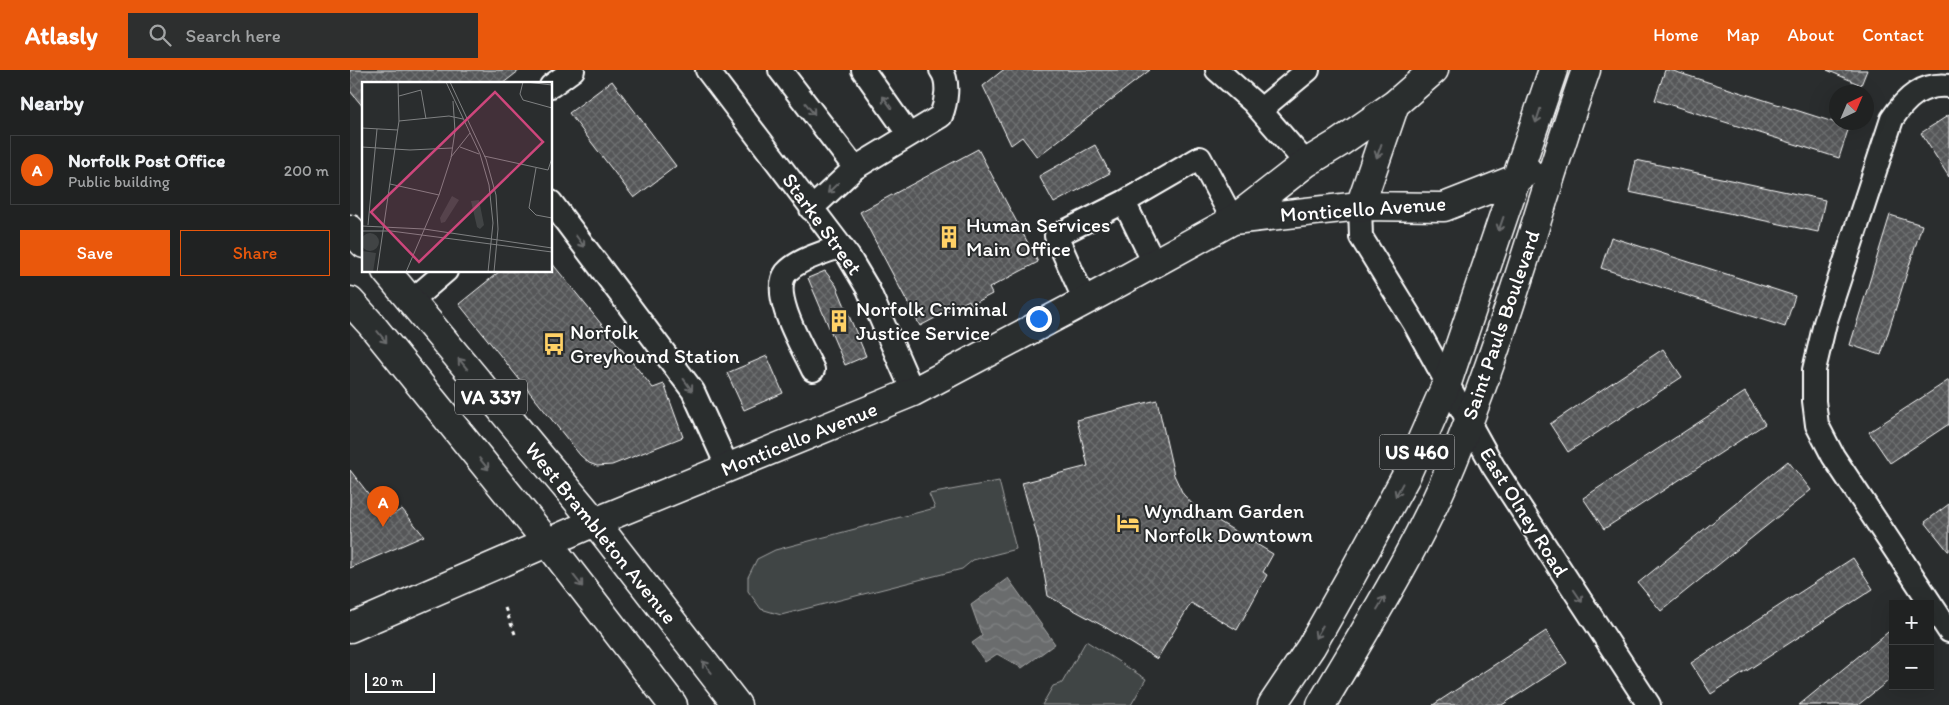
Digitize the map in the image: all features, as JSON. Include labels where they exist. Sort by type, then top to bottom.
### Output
[{"type":"main road","name":"Monticello Avenue","points":[[350,628],[595,522],[913,392],[1233,220],[1306,163],[1340,144],[1394,104],[1434,70]]},
{"type":"main road","name":"US 460","points":[[1518,178],[1553,70]]},
{"type":"main road","name":"US 460","points":[[1558,151],[1586,70]]},
{"type":"main road","points":[[1360,206],[1394,104]]},
{"type":"main road","name":"Monticello Avenue","points":[[1233,220],[1360,206],[1444,207],[1518,178],[1558,151]]},
{"type":"main road","name":"Saint Pauls Boulevard","points":[[1321,705],[1393,583],[1453,460],[1499,336],[1558,151]]},
{"type":"main road","name":"Saint Pauls Boulevard","points":[[1272,705],[1311,646],[1405,478],[1447,383],[1518,178]]},
{"type":"main road","name":"West Brambleton Avenue","points":[[387,272],[595,522],[737,705]]},
{"type":"main road","name":"VA 337","points":[[350,301],[370,322],[548,543],[673,705]]},
{"type":"street","points":[[552,85],[573,70]]},
{"type":"street","name":"Starke Street","points":[[707,70],[841,246],[868,290],[913,392]]},
{"type":"street","points":[[780,70],[855,168]]},
{"type":"street","points":[[863,70],[909,135]]},
{"type":"street","points":[[812,209],[855,168],[940,116],[944,108],[946,95],[945,75],[942,70]]},
{"type":"street","points":[[1217,70],[1260,110],[1306,163]]},
{"type":"street","points":[[1260,110],[1308,70]]},
{"type":"street","points":[[1949,86],[1939,85],[1922,89],[1903,102],[1892,119],[1825,323],[1814,370],[1814,400],[1818,425],[1833,456],[1949,631]]},
{"type":"street","points":[[1085,301],[1056,236],[1124,202],[1200,158],[1233,220]]},
{"type":"street","points":[[1124,202],[1154,263]]},
{"type":"street","points":[[552,203],[693,391],[728,468]]},
{"type":"street","name":"East Olney Road","points":[[1360,206],[1361,238],[1414,323],[1493,466],[1649,705]]},
{"type":"street","points":[[813,370],[783,305],[781,285],[786,274],[798,263],[841,246]]},
{"type":"street","points":[[411,301],[445,272]]},
{"type":"path","points":[[505,608],[514,634]]},
{"type":"shaded area","points":[[999,481],[1016,549],[973,560],[962,569],[781,615],[761,609],[748,591],[748,577],[757,559],[775,550],[935,508],[929,494]]},
{"type":"shaded area","points":[[1086,641],[1146,679],[1131,705],[1042,705],[1053,686],[1062,683]]},
{"type":"water","points":[[1008,578],[1055,644],[1022,668],[997,654],[985,662],[972,643],[982,636],[971,605]]},
{"type":"building","points":[[350,70],[520,70],[505,82],[362,82],[362,106],[350,91]]},
{"type":"building","points":[[1003,70],[1150,70],[1037,157],[1022,137],[1011,145],[983,86]]},
{"type":"building","points":[[1665,70],[1670,70],[1829,121],[1829,130],[1848,130],[1839,158],[1655,100]]},
{"type":"building","points":[[1827,70],[1867,70],[1861,85]]},
{"type":"building","points":[[612,81],[676,166],[634,198],[569,113]]},
{"type":"building","points":[[1949,115],[1949,177],[1921,133]]},
{"type":"building","points":[[1095,145],[1110,173],[1054,203],[1039,176]]},
{"type":"building","name":"Human Services Main Office","points":[[978,149],[1038,262],[989,288],[992,294],[971,305],[969,300],[920,326],[860,212]]},
{"type":"building","points":[[1636,160],[1825,200],[1818,232],[1629,192]]},
{"type":"building","points":[[1890,215],[1922,225],[1881,355],[1850,345]]},
{"type":"building","points":[[1611,237],[1795,296],[1785,327],[1601,268]]},
{"type":"building","name":"Norfolk Greyhound Station","points":[[552,263],[653,388],[664,384],[683,437],[612,465],[597,466],[589,463],[580,455],[459,304],[499,272],[552,272]]},
{"type":"building","name":"Norfolk Criminal Justice Service","points":[[825,271],[836,285],[866,356],[845,365],[808,278]]},
{"type":"building","points":[[1663,349],[1682,377],[1568,452],[1550,424]]},
{"type":"building","points":[[767,356],[783,393],[744,410],[727,373]]},
{"type":"building","points":[[1949,380],[1949,424],[1890,463],[1869,432]]},
{"type":"building","points":[[1745,392],[1765,424],[1604,529],[1583,498]]},
{"type":"building","name":"Wyndham Garden Norfolk Downtown","points":[[1157,400],[1174,475],[1183,494],[1195,507],[1273,554],[1263,572],[1267,575],[1237,630],[1191,603],[1157,659],[1105,627],[1048,596],[1038,539],[1022,483],[1088,466],[1077,420]]},
{"type":"building","points":[[1788,461],[1811,490],[1661,611],[1638,583]]},
{"type":"building","points":[[350,470],[387,518],[402,509],[424,536],[350,568]]},
{"type":"building","points":[[1949,504],[1949,551],[1948,551],[1925,522]]},
{"type":"building","points":[[1853,558],[1873,589],[1711,694],[1691,663]]},
{"type":"building","points":[[1546,631],[1567,663],[1502,705],[1433,705]]},
{"type":"building","points":[[1889,631],[1889,680],[1858,705],[1799,705]]},
{"type":"place","name":"Human Services Main Office","points":[[949,237]]},
{"type":"place","name":"Norfolk Criminal Justice Service","points":[[839,321]]},
{"type":"place","name":"Norfolk Greyhound Station","points":[[554,344]]},
{"type":"place","name":"Wyndham Garden Norfolk Downtown","points":[[1128,523]]},
{"type":"place","name":"Norfolk Post Office","points":[[383,527]]}]
